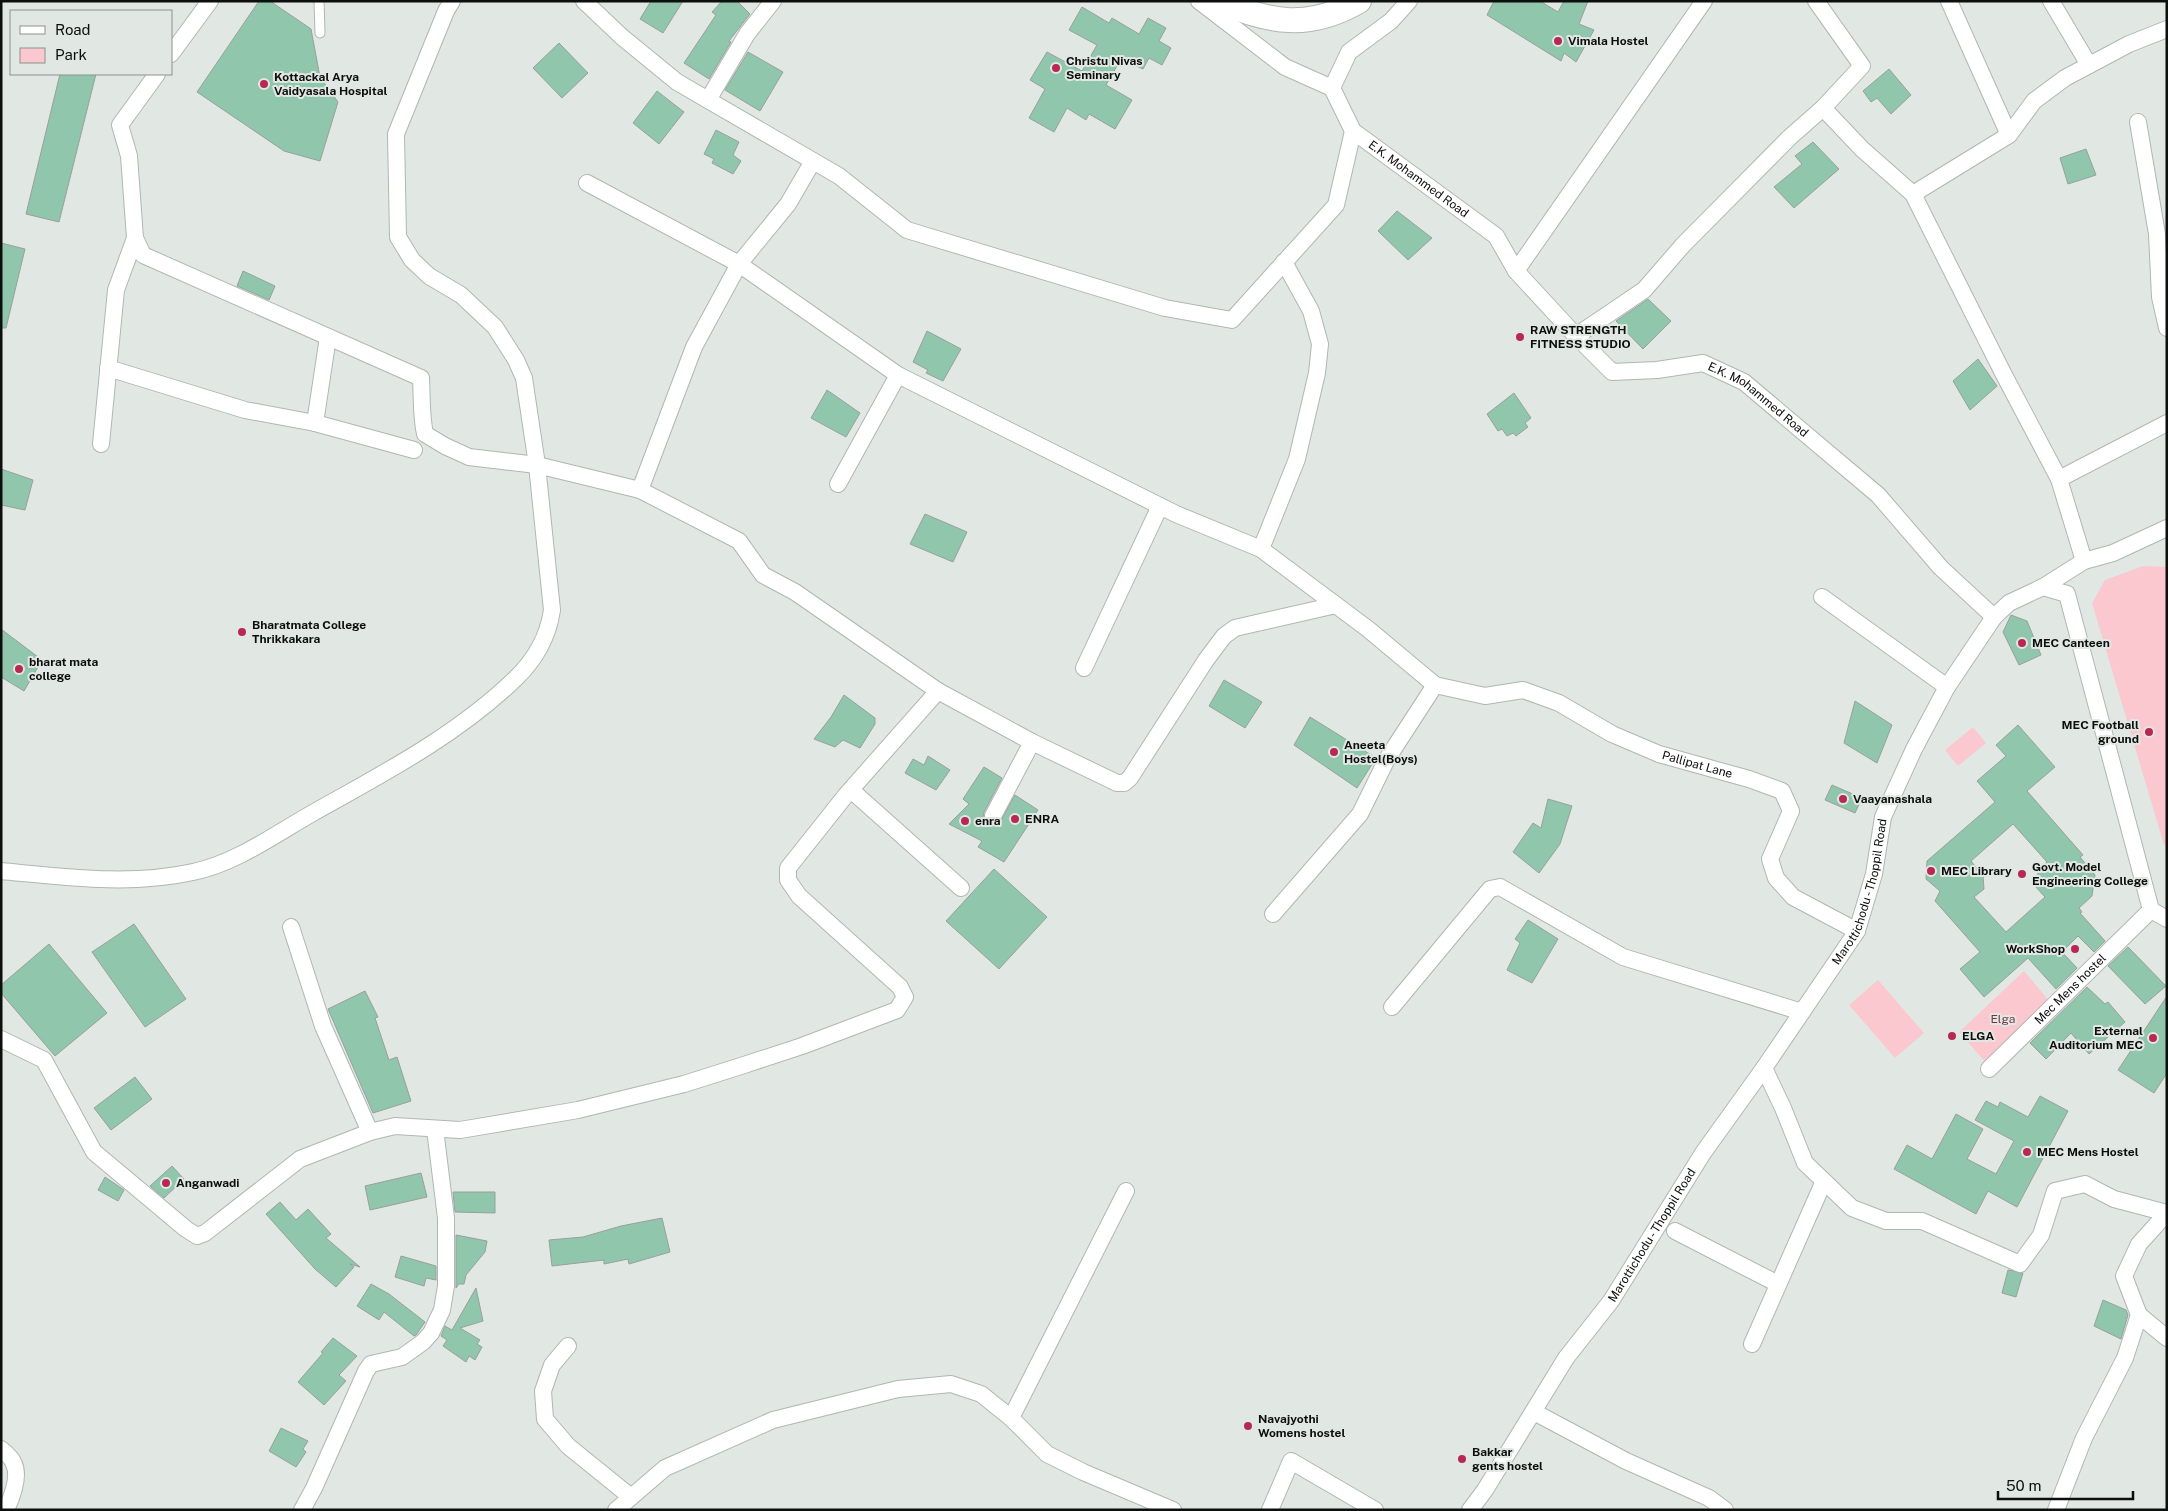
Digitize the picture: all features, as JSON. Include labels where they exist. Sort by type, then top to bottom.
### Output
[{"type":"main road","points":[[1218,1],[1257,15],[1301,21],[1322,18],[1359,1]]},
{"type":"street","points":[[172,53],[210,1]]},
{"type":"street","points":[[1,871],[115,879],[149,879],[194,872],[237,857],[433,744],[516,678],[537,653],[549,628],[552,610],[524,378],[516,360],[495,327],[461,295],[429,276],[412,260],[398,237],[396,134],[446,11],[452,1]]},
{"type":"street","points":[[584,1],[622,37],[677,82],[839,176],[907,230],[1165,308],[1232,320],[1336,205],[1353,131]]},
{"type":"street","points":[[708,100],[747,34],[773,1]]},
{"type":"street","points":[[1198,1],[1285,67],[1332,88],[1349,52],[1391,21],[1409,1]]},
{"type":"street","points":[[1516,271],[1704,1]]},
{"type":"street","points":[[1576,336],[1644,290],[1690,238],[1790,137],[1823,108],[1862,66],[1816,1]]},
{"type":"street","points":[[1949,1],[2009,135]]},
{"type":"street","points":[[2051,1],[2089,65]]},
{"type":"street","points":[[1913,194],[2009,135],[2034,101],[2065,78],[2129,44],[2167,29]]},
{"type":"street","points":[[101,444],[116,290],[134,238],[129,156],[120,124],[156,75]]},
{"type":"street","name":"E.K. Mohammed Road","points":[[1332,88],[1353,131],[1496,236],[1516,271],[1612,372],[1657,370],[1703,363],[1744,382],[1878,496],[1941,568],[1994,616]]},
{"type":"street","points":[[1823,108],[1862,149],[1913,194],[1998,364],[2059,479],[2084,561]]},
{"type":"street","points":[[2138,122],[2162,234],[2160,297],[2167,328]]},
{"type":"street","points":[[640,490],[694,347],[739,264],[788,204],[813,161]]},
{"type":"street","points":[[587,183],[739,264],[898,375],[1160,506],[1260,549],[1336,605],[1435,685],[1387,759],[1360,814],[1273,914]]},
{"type":"street","points":[[134,238],[143,255],[420,378],[423,405],[422,420],[425,434],[445,446],[469,456],[536,465],[640,490],[739,541],[764,575],[795,592],[938,690],[1032,742],[1117,783],[1124,783],[1130,778],[1206,660],[1224,636],[1235,628],[1336,605]]},
{"type":"street","points":[[1260,549],[1297,459],[1317,373],[1320,344],[1311,311],[1284,262]]},
{"type":"street","points":[[315,424],[328,337]]},
{"type":"street","points":[[108,368],[245,410],[315,424],[414,450]]},
{"type":"street","points":[[838,484],[898,375]]},
{"type":"street","points":[[2059,479],[2167,423]]},
{"type":"street","points":[[1084,668],[1160,506]]},
{"type":"street","name":"Marottichodu - Thoppil Road","points":[[1470,1510],[1485,1490],[1566,1358],[1611,1301],[1703,1152],[1764,1068],[1856,931],[1874,874],[1883,817],[1914,749],[1947,687],[1994,616],[2009,604],[2043,587],[2084,561],[2113,554],[2167,528]]},
{"type":"street","points":[[2043,587],[2067,594],[2151,910],[2167,919]]},
{"type":"street","points":[[1822,598],[1947,687]]},
{"type":"street","name":"Pallipat Lane","points":[[1435,685],[1485,696],[1523,690],[1559,703],[1612,734],[1658,754],[1749,779],[1782,791],[1792,811],[1770,859],[1776,878],[1793,897],[1856,931]]},
{"type":"street","points":[[1,1039],[44,1060],[94,1152],[186,1229],[197,1236],[205,1233],[300,1159],[370,1132],[395,1126],[460,1130],[578,1110],[649,1093],[802,1046],[897,1010],[905,997],[900,986],[799,896],[788,880],[788,868],[851,790],[938,690]]},
{"type":"street","points":[[993,816],[1032,742]]},
{"type":"street","points":[[851,790],[961,888]]},
{"type":"street","points":[[1392,1006],[1490,889],[1500,887],[1623,957],[1802,1012]]},
{"type":"street","name":"Mec Mens hostel","points":[[1989,1069],[2151,910]]},
{"type":"street","points":[[291,927],[323,1026],[370,1132]]},
{"type":"street","points":[[1764,1068],[1783,1108],[1805,1163],[1852,1208],[1886,1221],[1922,1221],[2020,1264],[2041,1235],[2055,1191],[2085,1184],[2114,1198],[2167,1213],[2139,1244],[2124,1276],[2139,1315],[2167,1338]]},
{"type":"street","points":[[302,1510],[314,1488],[366,1371],[371,1364],[402,1357],[423,1342],[431,1333],[442,1310],[446,1286],[446,1218],[435,1129]]},
{"type":"street","points":[[1752,1344],[1824,1181]]},
{"type":"street","points":[[1011,1418],[1126,1191]]},
{"type":"street","points":[[1675,1231],[1778,1284]]},
{"type":"street","points":[[2056,1510],[2084,1438],[2125,1358],[2139,1315]]},
{"type":"street","points":[[568,1346],[552,1365],[543,1391],[545,1419],[568,1446],[631,1497]]},
{"type":"street","points":[[616,1510],[665,1468],[773,1420],[898,1389],[950,1384],[980,1394],[1011,1418],[1047,1454],[1083,1472],[1173,1510]]},
{"type":"street","points":[[1534,1412],[1626,1461],[1709,1498],[1725,1510]]},
{"type":"street","points":[[1,1449],[14,1463],[16,1473],[12,1495],[6,1510]]},
{"type":"street","points":[[1270,1510],[1291,1461],[1374,1510]]},
{"type":"lane","points":[[318,1],[320,33]]},
{"type":"green space","name":"MEC Football ground","points":[[2143,566],[2167,567],[2167,844],[2164,845],[2092,603],[2105,580]]},
{"type":"green space","points":[[1973,727],[1986,743],[1958,766],[1945,750]]},
{"type":"green space","name":"Elga","points":[[2024,971],[2051,1003],[1987,1064],[1959,1032]]},
{"type":"green space","points":[[1878,980],[1924,1033],[1895,1058],[1849,1005]]},
{"type":"building","name":"Kottackal Arya Vaidyasala Hospital","points":[[259,1],[270,1],[311,29],[320,77],[338,102],[320,161],[284,151],[197,92]]},
{"type":"building","points":[[651,1],[683,1],[663,33],[640,19]]},
{"type":"building","points":[[722,1],[737,1],[750,14],[729,41],[731,42],[709,79],[684,63],[716,15],[712,12]]},
{"type":"building","name":"Vimala Hostel","points":[[1494,1],[1540,1],[1558,12],[1564,1],[1588,1],[1579,24],[1594,30],[1576,62],[1564,53],[1561,61],[1487,15]]},
{"type":"building","name":"Christu Nivas Seminary","points":[[1082,7],[1109,23],[1112,18],[1139,34],[1148,18],[1166,28],[1159,41],[1171,48],[1162,65],[1149,58],[1143,69],[1121,59],[1106,85],[1132,100],[1115,129],[1089,114],[1086,120],[1067,108],[1054,132],[1029,118],[1045,89],[1030,80],[1047,52],[1082,71],[1097,45],[1069,30]]},
{"type":"building","points":[[559,43],[588,73],[562,98],[533,68]]},
{"type":"building","points":[[748,52],[783,72],[760,111],[725,90]]},
{"type":"building","points":[[1889,69],[1911,95],[1891,114],[1877,98],[1871,102],[1863,91]]},
{"type":"building","points":[[60,75],[96,75],[59,222],[26,214]]},
{"type":"building","points":[[657,91],[684,112],[659,144],[633,123]]},
{"type":"building","points":[[716,130],[739,142],[733,155],[741,161],[733,174],[712,163],[714,159],[704,154]]},
{"type":"building","points":[[1813,142],[1839,169],[1794,208],[1774,187],[1802,164],[1795,156]]},
{"type":"building","points":[[2086,149],[2096,175],[2068,184],[2060,158]]},
{"type":"building","points":[[1397,211],[1432,238],[1408,260],[1378,231]]},
{"type":"building","points":[[1,243],[25,249],[6,328],[1,328]]},
{"type":"building","points":[[243,271],[275,286],[269,300],[237,286]]},
{"type":"building","points":[[1648,299],[1671,321],[1643,349],[1616,321]]},
{"type":"building","points":[[927,331],[961,349],[943,381],[926,373],[928,370],[913,362]]},
{"type":"building","points":[[1978,359],[1997,386],[1970,410],[1953,381]]},
{"type":"building","points":[[827,390],[860,413],[846,437],[811,418]]},
{"type":"building","points":[[1514,393],[1531,418],[1525,423],[1528,427],[1516,436],[1513,433],[1507,436],[1502,429],[1498,431],[1487,414]]},
{"type":"building","points":[[1,469],[33,480],[25,510],[1,505]]},
{"type":"building","points":[[925,514],[967,532],[953,562],[910,544]]},
{"type":"building","name":"MEC Canteen","points":[[2011,615],[2027,621],[2041,655],[2019,665],[2003,632]]},
{"type":"building","name":"bharat mata college","points":[[1,629],[42,660],[24,691],[1,677]]},
{"type":"building","points":[[1224,680],[1262,702],[1245,728],[1209,706]]},
{"type":"building","points":[[844,695],[875,718],[875,724],[860,748],[843,740],[835,747],[814,739],[831,717]]},
{"type":"building","points":[[1855,701],[1892,725],[1877,763],[1844,743]]},
{"type":"building","name":"Aneeta Hostel(Boys)","points":[[1310,717],[1376,758],[1357,788],[1294,745]]},
{"type":"building","points":[[2018,725],[2055,767],[2027,791],[2083,855],[2080,857],[2095,875],[2092,896],[2079,908],[2082,912],[2080,913],[2105,941],[2094,952],[2078,936],[2062,952],[2077,968],[2056,989],[2028,958],[1984,997],[1960,969],[1980,952],[1935,901],[1940,891],[1926,879],[1927,861],[1995,802],[1977,781],[2006,756],[1996,745]],"holes":[[[2013,824],[2047,862],[2039,869],[2035,886],[2045,897],[2006,932],[1974,897],[1984,889],[1983,876],[1971,861]]]},
{"type":"building","points":[[928,756],[950,770],[936,790],[905,773],[913,759],[924,765]]},
{"type":"building","points":[[984,767],[1002,778],[984,812],[983,817],[988,825],[999,824],[1015,795],[1038,810],[1004,862],[978,847],[982,841],[949,824],[969,804],[963,799]]},
{"type":"building","name":"Vaayanashala","points":[[1832,785],[1862,798],[1855,813],[1825,800]]},
{"type":"building","points":[[1548,799],[1572,806],[1560,844],[1539,873],[1513,852],[1533,823],[1541,828]]},
{"type":"building","points":[[994,869],[1047,917],[999,969],[946,921]]},
{"type":"building","points":[[1528,920],[1558,939],[1532,983],[1507,970],[1520,943],[1515,939]]},
{"type":"building","points":[[134,924],[186,999],[145,1027],[92,952]]},
{"type":"building","points":[[49,944],[107,1013],[55,1056],[1,993],[1,985]]},
{"type":"building","points":[[2128,947],[2166,986],[2145,1004],[2108,966]]},
{"type":"building","points":[[2087,987],[2105,1004],[2108,1002],[2125,1022],[2089,1054],[2071,1033],[2046,1059],[2030,1043]]},
{"type":"building","points":[[365,991],[378,1017],[375,1018],[389,1060],[397,1057],[411,1101],[373,1113],[328,1009]]},
{"type":"building","name":"External Auditorium MEC","points":[[2167,996],[2167,1073],[2154,1093],[2118,1070]]},
{"type":"building","points":[[135,1077],[152,1099],[111,1130],[94,1108]]},
{"type":"building","name":"MEC Mens Hostel","points":[[2040,1096],[2068,1111],[2017,1207],[1988,1191],[1976,1214],[1894,1169],[1907,1145],[1932,1159],[1956,1114],[1983,1129],[1967,1159],[1996,1174],[2014,1141],[1975,1120],[1986,1101],[1998,1107],[2000,1102],[2028,1117]]},
{"type":"building","name":"Anganwadi","points":[[172,1166],[184,1179],[164,1198],[150,1186]]},
{"type":"building","points":[[421,1173],[427,1197],[370,1210],[365,1186]]},
{"type":"building","points":[[105,1177],[124,1190],[118,1201],[98,1190]]},
{"type":"building","points":[[453,1192],[495,1192],[495,1213],[455,1212]]},
{"type":"building","points":[[280,1202],[296,1220],[308,1209],[331,1234],[326,1238],[360,1267],[350,1264],[354,1267],[336,1287],[315,1269],[266,1214]]},
{"type":"building","points":[[662,1218],[670,1252],[629,1264],[628,1259],[604,1264],[604,1260],[552,1266],[549,1240],[583,1237],[621,1226]]},
{"type":"building","points":[[456,1235],[487,1241],[485,1252],[466,1275],[464,1284],[459,1284],[456,1288]]},
{"type":"building","points":[[401,1256],[436,1266],[436,1280],[426,1278],[424,1286],[395,1277]]},
{"type":"building","points":[[2008,1270],[2023,1273],[2016,1297],[2002,1293]]},
{"type":"building","points":[[371,1284],[389,1294],[425,1322],[416,1335],[414,1336],[384,1312],[379,1320],[357,1306]]},
{"type":"building","points":[[476,1288],[483,1321],[460,1328],[480,1340],[477,1344],[482,1347],[475,1360],[469,1356],[466,1362],[443,1346],[447,1340],[441,1336],[445,1326],[452,1330]]},
{"type":"building","points":[[2103,1300],[2126,1310],[2128,1315],[2121,1339],[2094,1326]]},
{"type":"building","points":[[333,1338],[357,1356],[339,1375],[346,1381],[324,1405],[298,1382],[323,1353],[321,1352]]},
{"type":"building","points":[[281,1428],[308,1441],[303,1449],[306,1452],[296,1467],[269,1451]]},
{"type":"place","name":"Vimala Hostel","points":[[1558,41]]},
{"type":"place","name":"Christu Nivas Seminary","points":[[1056,68]]},
{"type":"place","name":"Kottackal Arya Vaidyasala Hospital","points":[[264,84]]},
{"type":"place","name":"RAW STRENGTH FITNESS STUDIO","points":[[1520,337]]},
{"type":"place","name":"Bharatmata College Thrikkakara","points":[[242,632]]},
{"type":"place","name":"MEC Canteen","points":[[2022,643]]},
{"type":"place","name":"bharat mata college","points":[[19,669]]},
{"type":"place","name":"MEC Football ground","points":[[2149,732]]},
{"type":"place","name":"Aneeta Hostel(Boys)","points":[[1334,752]]},
{"type":"place","name":"Vaayanashala","points":[[1843,799]]},
{"type":"place","name":"ENRA","points":[[1015,819]]},
{"type":"place","name":"enra","points":[[965,821]]},
{"type":"place","name":"MEC Library","points":[[1931,871]]},
{"type":"place","name":"Govt. Model Engineering College","points":[[2022,874]]},
{"type":"place","name":"WorkShop","points":[[2075,949]]},
{"type":"place","name":"ELGA","points":[[1952,1036]]},
{"type":"place","name":"External Auditorium MEC","points":[[2153,1038]]},
{"type":"place","name":"MEC Mens Hostel","points":[[2027,1152]]},
{"type":"place","name":"Anganwadi","points":[[166,1183]]},
{"type":"place","name":"Navajyothi Womens hostel","points":[[1248,1426]]},
{"type":"place","name":"Bakkar gents hostel","points":[[1462,1459]]}]
